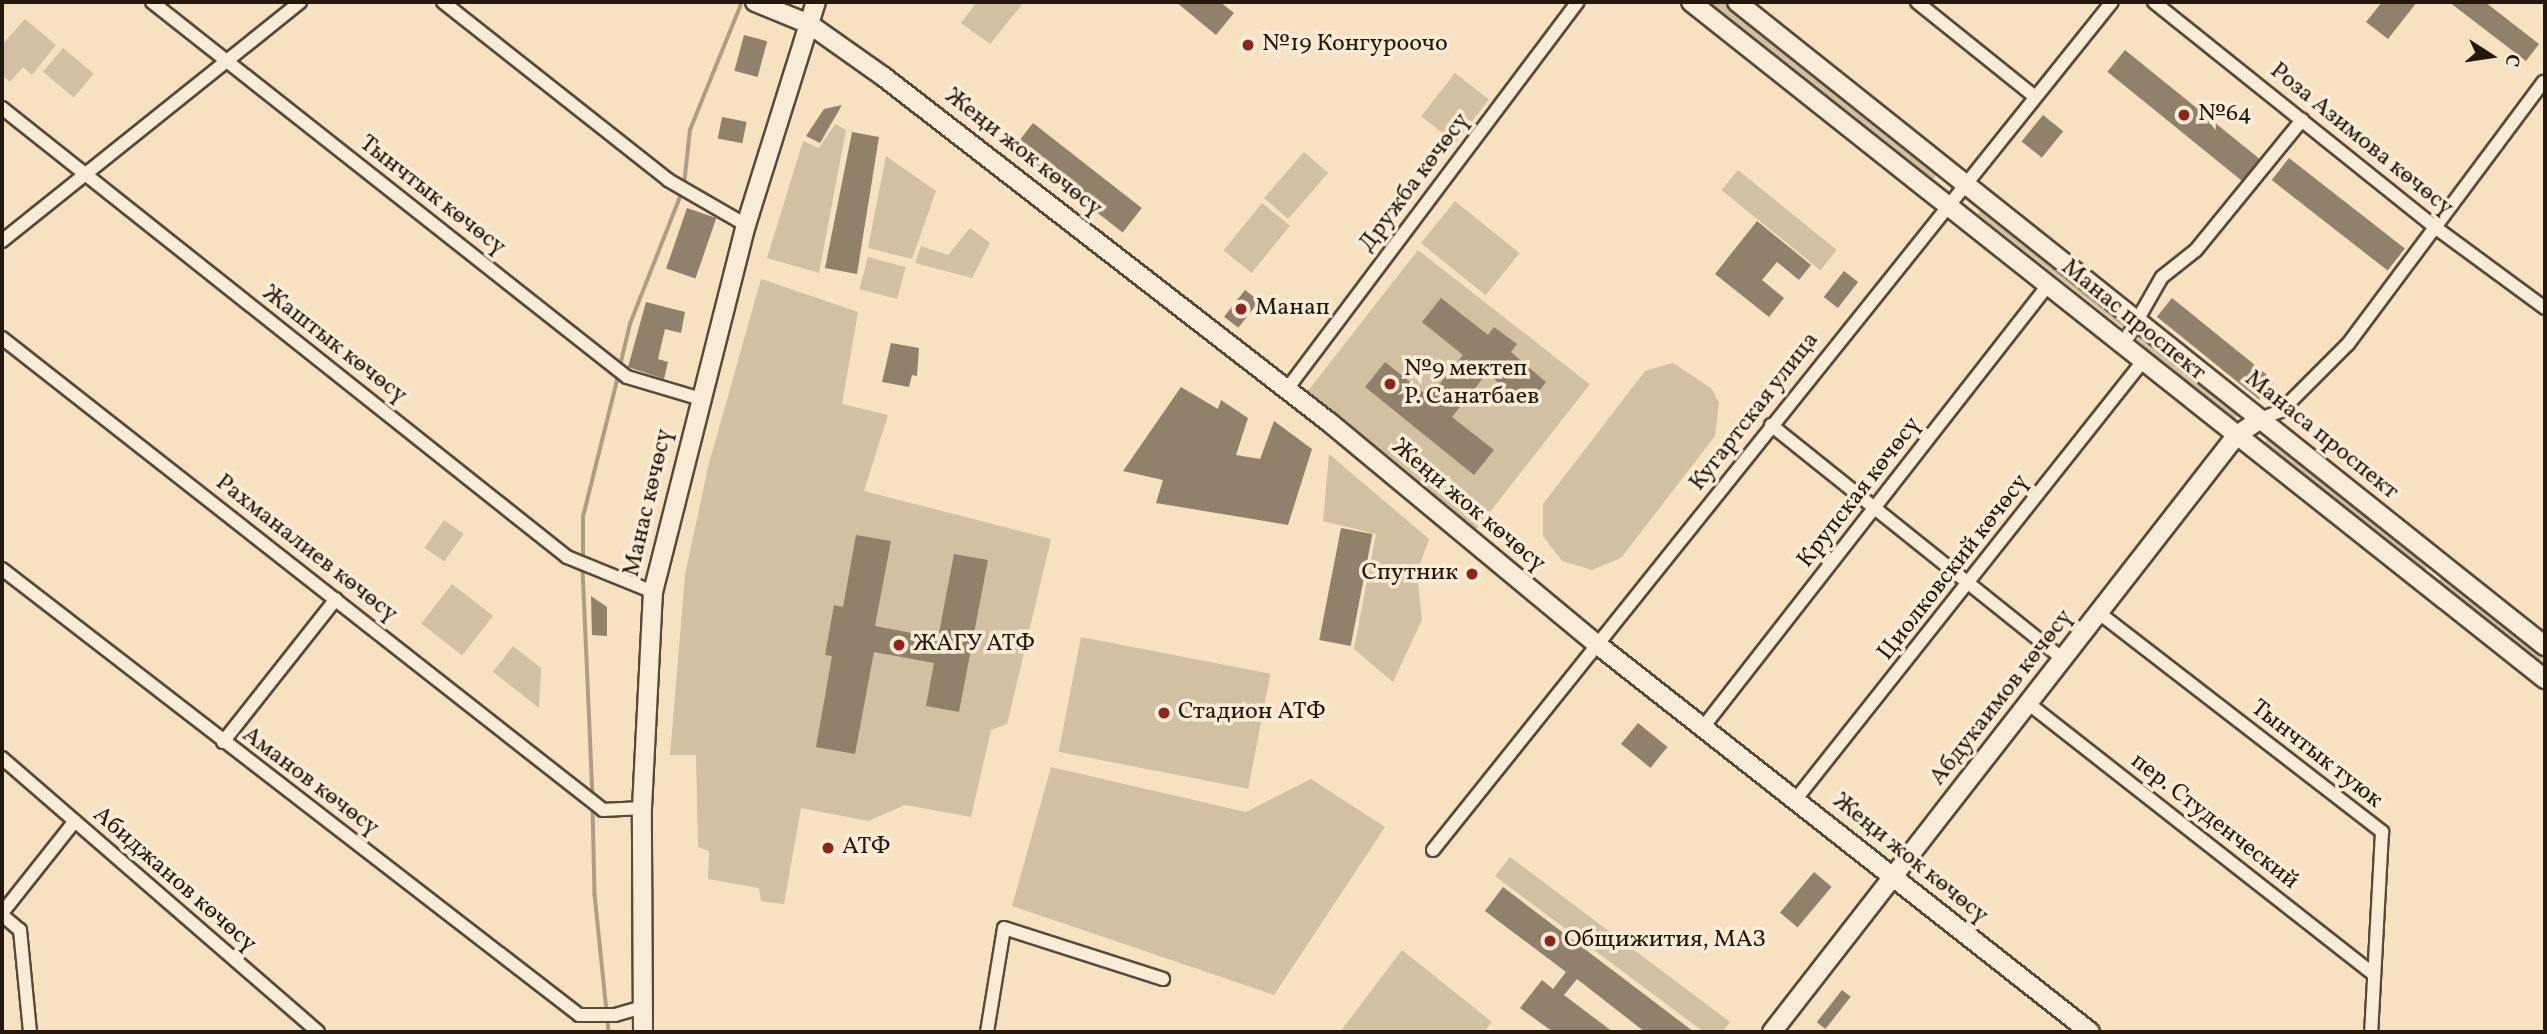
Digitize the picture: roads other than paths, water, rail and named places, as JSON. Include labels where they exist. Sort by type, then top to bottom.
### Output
[{"type":"main road","name":"Жеңи жок көчөсү","points":[[755,2],[809,24],[1287,389],[1598,645],[1796,799],[1892,879],[2090,1032]]},
{"type":"main road","name":"Манас көчөсү","points":[[643,1032],[642,808],[653,592],[698,398],[746,225],[816,2]]},
{"type":"main road","name":"Манас проспект","points":[[1691,2],[2545,679]]},
{"type":"main road","name":"Манаса проспект","points":[[1737,2],[2545,646]]},
{"type":"main road","name":"Абдукаимов көчөсү","points":[[1772,1032],[1790,1013],[2236,436],[2260,419]]},
{"type":"main road","points":[[2425,584],[2441,563]]},
{"type":"main road","name":"Абдукаимов көчөсү","points":[[1783,1032],[1790,1013]]},
{"type":"street","name":"Тынчтык көчөсү","points":[[152,2],[627,377],[698,398]]},
{"type":"street","points":[[2,241],[300,2]]},
{"type":"street","points":[[443,2],[668,180],[746,225]]},
{"type":"street","name":"Дружба көчөсү","points":[[1287,389],[1578,2]]},
{"type":"street","points":[[1917,2],[2035,97]]},
{"type":"street","name":"Кугартская улица","points":[[1433,850],[1947,204],[2112,2]]},
{"type":"street","name":"Роза Азимова көчөсү","points":[[2154,2],[2436,228],[2545,308]]},
{"type":"street","points":[[2260,419],[2281,411],[2348,344],[2543,82]]},
{"type":"street","name":"Жаштык көчөсү","points":[[2,108],[82,175],[567,557],[605,577],[653,592]]},
{"type":"street","points":[[2123,345],[2162,277],[2196,250],[2302,120]]},
{"type":"street","name":"Крупская көчөсү","points":[[1704,726],[2049,284]]},
{"type":"street","name":"Рахманалиев көчөсү","points":[[2,338],[603,810],[642,808]]},
{"type":"street","name":"Циолковский көчөсү","points":[[1796,799],[2143,360]]},
{"type":"street","points":[[1772,425],[2063,659]]},
{"type":"street","name":"Аманов көчөсү","points":[[2,569],[579,1015],[615,1015],[643,1007]]},
{"type":"street","points":[[223,742],[336,600]]},
{"type":"street","name":"Тынчтык туюк","points":[[2099,613],[2382,832],[2372,973],[2371,1032]]},
{"type":"street","name":"пер. Студенческий","points":[[2029,704],[2372,973]]},
{"type":"street","name":"Абиджанов көчөсү","points":[[2,758],[318,1032]]},
{"type":"street","points":[[30,1032],[20,930],[2,914],[75,821]]},
{"type":"street","points":[[987,1032],[1004,928],[1163,979]]},
{"type":"waterway","points":[[684,185],[690,130],[742,2]]},
{"type":"waterway","points":[[620,366],[630,324],[682,192]]},
{"type":"waterway","points":[[583,561],[583,517],[619,373]]},
{"type":"waterway","points":[[583,568],[593,798]]},
{"type":"waterway","points":[[593,806],[595,895],[607,1011]]},
{"type":"waterway","points":[[608,1019],[609,1032]]},
{"type":"place","name":"№19 Конгуроочо","points":[[1248,45]]},
{"type":"place","name":"№64","points":[[2184,115]]},
{"type":"place","name":"Манап","points":[[1241,309]]},
{"type":"place","name":"№9 мектеп Р. Санатбаев","points":[[1390,384]]},
{"type":"place","name":"Спутник","points":[[1472,574]]},
{"type":"place","name":"ЖАГУ АТФ","points":[[899,645]]},
{"type":"place","name":"Стадион АТФ","points":[[1164,713]]},
{"type":"place","name":"АТФ","points":[[828,848]]},
{"type":"place","name":"Общижития, МАЗ","points":[[1550,941]]}]
